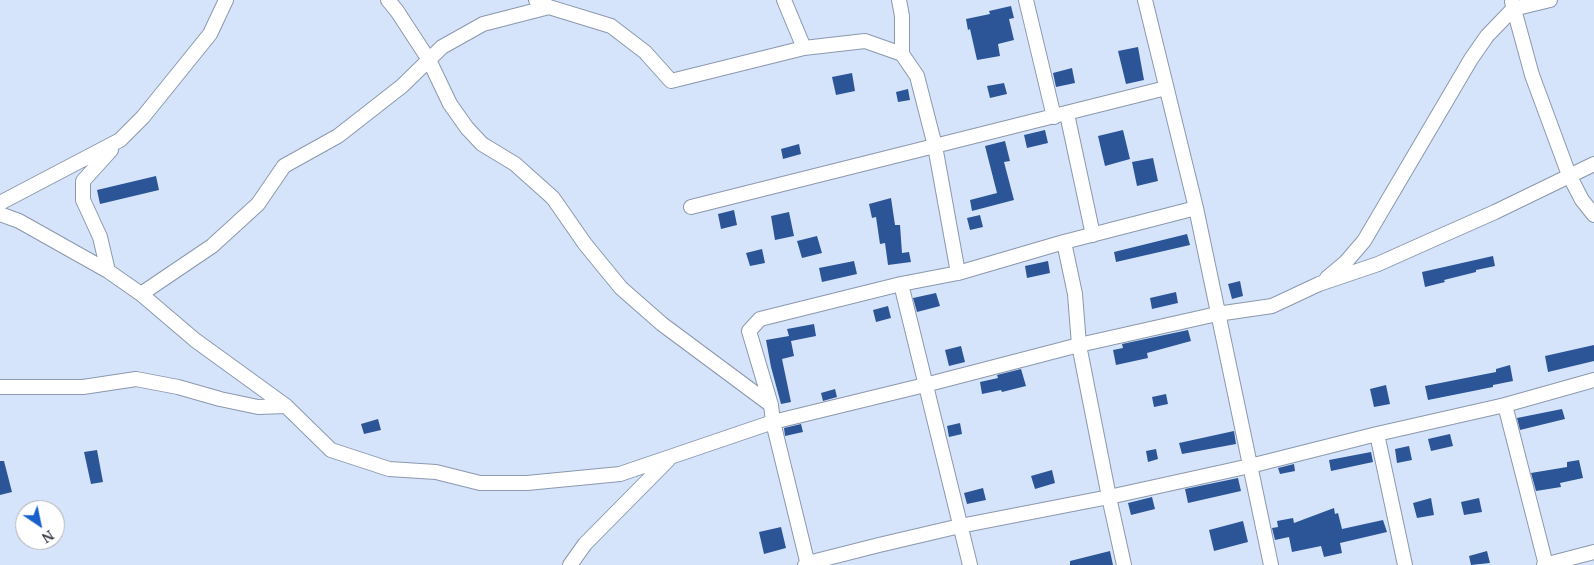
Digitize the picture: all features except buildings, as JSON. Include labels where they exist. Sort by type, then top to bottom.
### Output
[{"type":"street","points":[[108,271],[100,237],[83,200],[83,181],[143,117],[210,34],[226,0]]},
{"type":"street","points":[[388,0],[429,60],[450,104],[467,128],[482,144],[515,164],[554,198],[585,244],[621,288],[662,324],[771,405]]},
{"type":"street","points":[[536,0],[549,7],[611,26],[645,52],[671,80],[804,48],[866,41],[902,54]]},
{"type":"street","points":[[784,0],[804,48]]},
{"type":"street","points":[[899,0],[902,16],[902,54],[917,76],[935,146],[958,273]]},
{"type":"street","points":[[1026,0],[1061,115],[1093,235]]},
{"type":"street","points":[[1145,0],[1196,208],[1271,565]]},
{"type":"street","points":[[1319,284],[1345,263],[1364,240],[1471,59],[1512,4],[1550,0]]},
{"type":"street","points":[[1512,4],[1532,76],[1569,174],[1582,200],[1594,215]]},
{"type":"street","points":[[141,294],[212,246],[258,204],[284,166],[338,136],[402,86],[442,47],[483,24],[549,7]]},
{"type":"street","points":[[691,207],[1166,88]]},
{"type":"street","points":[[0,203],[120,140]]},
{"type":"street","points":[[0,214],[20,221],[108,271],[141,294],[195,340],[286,406],[332,450],[389,469],[436,472],[480,483],[527,483],[620,474],[773,422],[1079,345],[1217,314],[1272,306],[1319,284],[1378,264],[1426,243],[1495,212],[1569,174],[1594,164]]},
{"type":"street","points":[[1196,208],[1064,242],[958,273],[902,284],[760,319],[749,331],[771,405],[773,422],[807,564],[960,526],[1109,497],[1250,466],[1377,434],[1505,405],[1594,380]]},
{"type":"street","points":[[1064,242],[1075,294],[1079,345],[1124,565]]},
{"type":"street","points":[[902,284],[970,565]]},
{"type":"street","points":[[0,387],[83,387],[136,378],[258,407],[286,406]]},
{"type":"street","points":[[1505,405],[1545,565],[1594,552]]},
{"type":"street","points":[[1377,434],[1405,565]]},
{"type":"street","points":[[570,565],[586,544],[670,458]]}]
